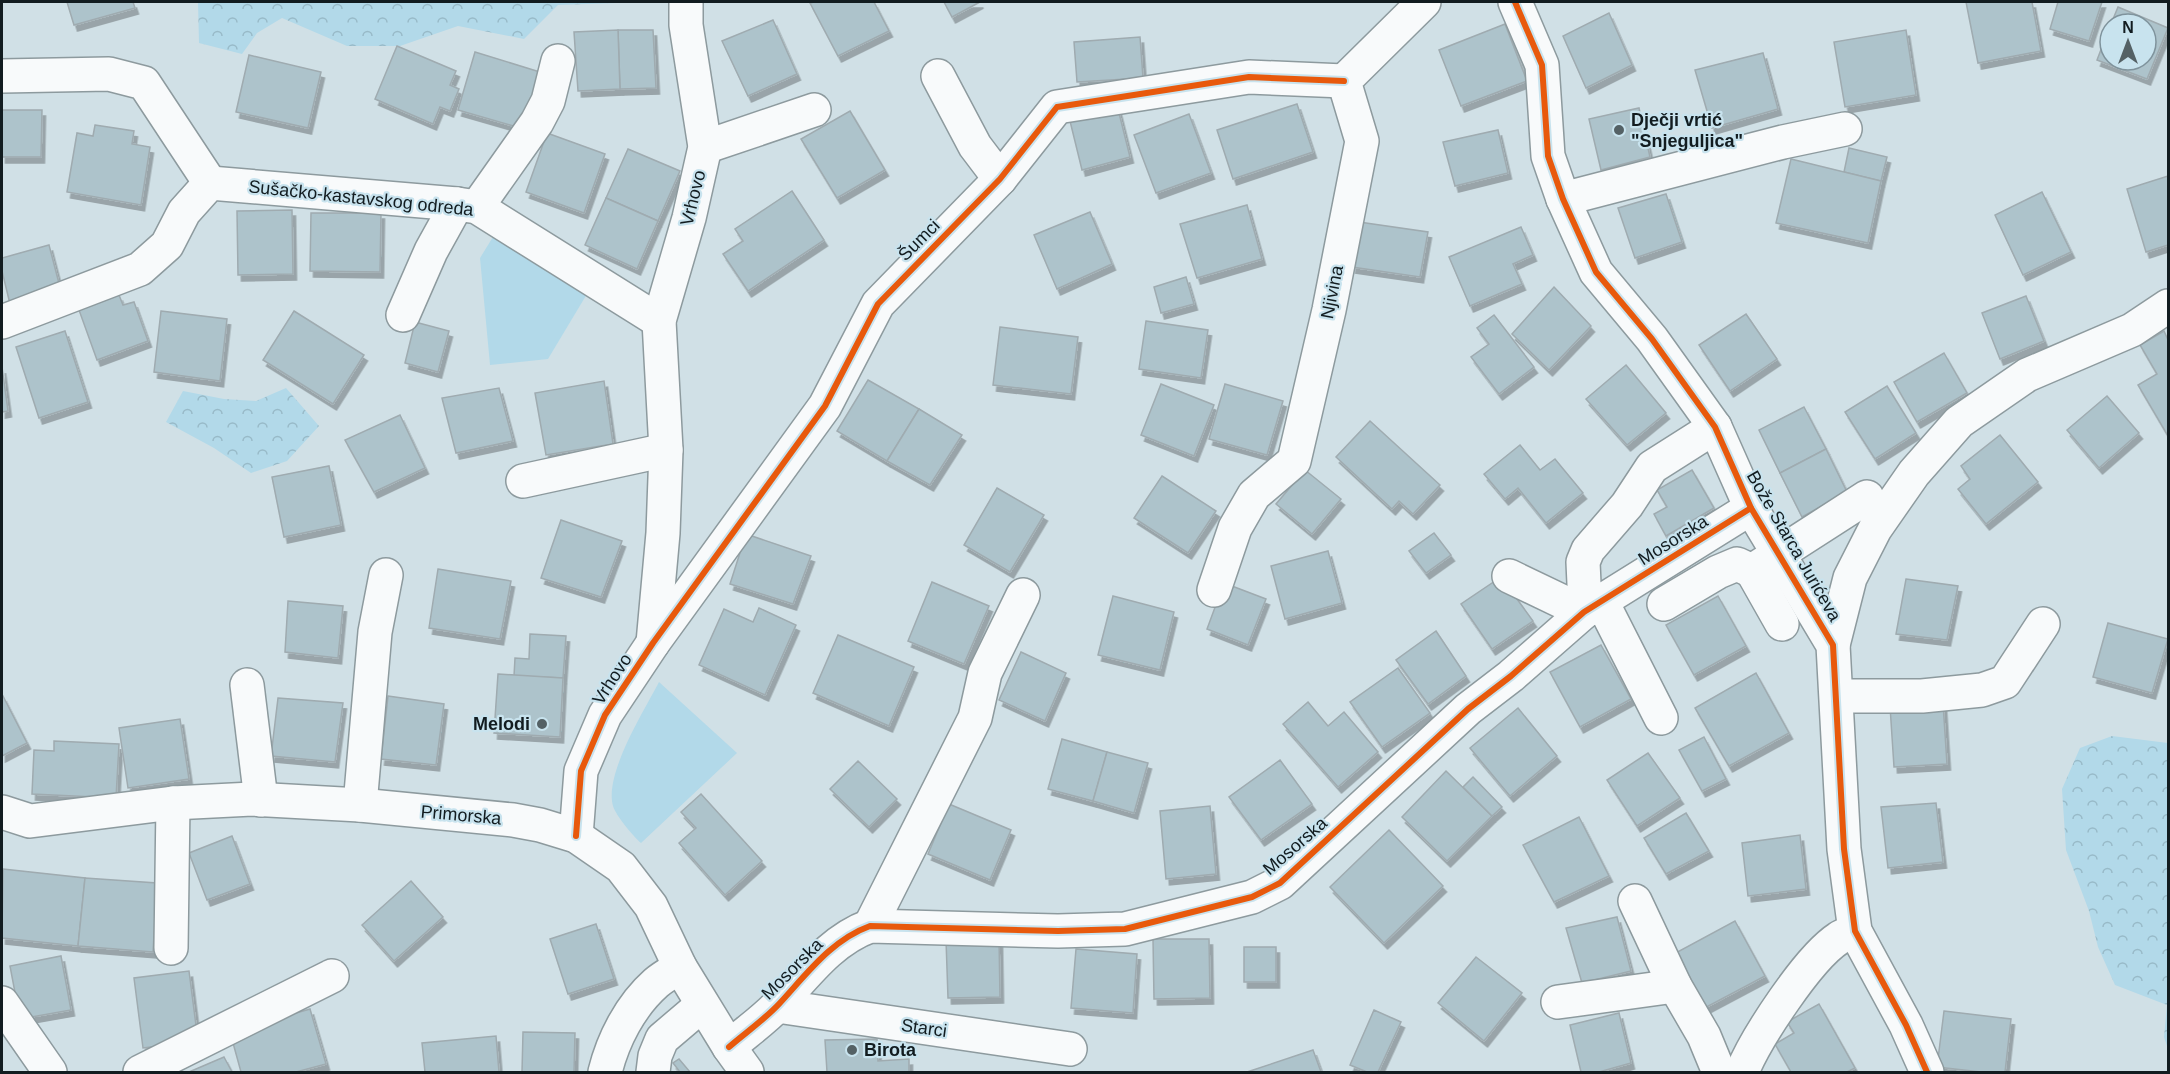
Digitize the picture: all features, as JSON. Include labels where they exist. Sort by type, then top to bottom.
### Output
[{"type":"street","name":"Vrhovo","points":[[576,837],[581,771],[605,715],[653,643],[663,533],[666,450],[659,321],[689,218],[705,147],[686,25],[686,2]]},
{"type":"street","points":[[1344,81],[1424,2]]},
{"type":"street","name":"Bože Starca Jurićeva","points":[[1515,2],[1542,65],[1548,156],[1563,199],[1596,272],[1652,339],[1715,427],[1751,508],[1765,562],[1833,645],[1844,849],[1856,931],[1906,1025],[1927,1072]]},
{"type":"street","points":[[403,315],[430,251],[537,122],[548,101],[558,61]]},
{"type":"street","points":[[2,76],[109,74],[144,83],[210,183],[184,212],[167,245],[140,269],[2,322]]},
{"type":"street","points":[[938,76],[975,146],[1000,179]]},
{"type":"street","name":"Šumci","points":[[653,643],[825,406],[878,304],[1000,179],[1057,107],[1249,77],[1344,81]]},
{"type":"street","name":"Njivina","points":[[1214,590],[1234,528],[1254,495],[1294,461],[1329,310],[1362,141],[1344,81]]},
{"type":"street","name":"Vrhovo","points":[[705,147],[814,110]]},
{"type":"street","points":[[1563,199],[1771,145],[1845,129]]},
{"type":"street","name":"Sušačko-kastavskog odreda","points":[[210,183],[467,205],[659,321]]},
{"type":"street","points":[[1833,645],[1850,578],[1875,529],[1914,473],[1959,422],[2027,375],[2132,330],[2169,306]]},
{"type":"street","points":[[1661,718],[1592,608],[1584,584],[1583,562],[1588,550],[1627,505],[1652,467],[1715,427]]},
{"type":"street","points":[[523,481],[666,450]]},
{"type":"street","points":[[1664,604],[1718,572],[1737,564],[1765,562],[1867,497]]},
{"type":"street","name":"Mosorska","points":[[738,1060],[777,1006],[815,962],[854,931],[870,926],[1058,931],[1125,929],[1252,897],[1280,883],[1468,709],[1592,608],[1751,508]]},
{"type":"street","points":[[1765,562],[1782,624]]},
{"type":"street","points":[[360,806],[375,632],[386,574]]},
{"type":"street","points":[[1509,576],[1592,608]]},
{"type":"street","points":[[870,926],[975,718],[985,673],[1023,596]]},
{"type":"street","points":[[1837,696],[1922,696],[1982,690],[2006,682],[2043,624]]},
{"type":"street","points":[[247,685],[261,800]]},
{"type":"street","name":"Primorska","points":[[2,812],[30,821],[173,803],[261,800],[360,806],[513,820],[540,825],[576,837],[621,867],[651,906],[680,968],[738,1060]]},
{"type":"street","points":[[171,948],[173,803]]},
{"type":"street","points":[[1635,901],[1675,986],[1723,1070],[1776,1011],[1817,957],[1839,938],[1856,931]]},
{"type":"street","points":[[605,1072],[610,1053],[632,1010],[656,983],[680,968]]},
{"type":"street","points":[[140,1072],[332,976]]},
{"type":"street","points":[[1558,1002],[1675,986]]},
{"type":"street","points":[[2,1003],[50,1072]]},
{"type":"street","points":[[653,1072],[655,1056],[662,1039],[702,1005]]},
{"type":"street","name":"Starci","points":[[777,1006],[1070,1049]]},
{"type":"green space","points":[[198,2],[646,2],[558,5],[524,39],[458,26],[400,46],[347,46],[282,18],[257,33],[242,54],[199,43]]},
{"type":"green space","points":[[496,232],[590,289],[548,359],[490,365],[480,258]]},
{"type":"green space","points":[[286,388],[319,426],[287,461],[251,473],[214,448],[166,422],[183,391],[224,399],[256,401]]},
{"type":"green space","points":[[659,682],[737,753],[641,843],[625,826],[615,810],[612,793],[614,777],[627,743]]},
{"type":"green space","points":[[2112,736],[2168,743],[2168,1049],[2164,1037],[2167,1005],[2115,985],[2098,947],[2089,911],[2066,850],[2062,789],[2080,748]]},
{"type":"building","points":[[67,2],[133,2],[135,8],[74,25]]},
{"type":"building","points":[[874,2],[889,31],[838,56],[810,3]]},
{"type":"building","points":[[944,2],[980,2],[952,17]]},
{"type":"building","points":[[1966,2],[2032,2],[2041,51],[1978,63]]},
{"type":"building","points":[[2058,2],[2102,2],[2089,41],[2050,29]]},
{"type":"building","points":[[2118,7],[2130,12],[2116,12]]},
{"type":"building","points":[[1609,13],[1632,65],[1586,88],[1563,36]]},
{"type":"building","points":[[773,20],[797,74],[748,96],[722,41]]},
{"type":"building","points":[[1505,24],[1527,81],[1461,106],[1439,50]]},
{"type":"building","points":[[2158,24],[2168,28],[2158,52]]},
{"type":"building","points":[[618,30],[653,30],[656,88],[620,89]]},
{"type":"building","points":[[618,30],[620,89],[578,91],[574,32]]},
{"type":"building","points":[[1906,30],[1916,95],[1845,107],[1834,42]]},
{"type":"building","points":[[1140,37],[1143,78],[1077,82],[1074,42]]},
{"type":"building","points":[[397,46],[456,71],[450,85],[459,89],[450,111],[440,107],[433,124],[375,99]]},
{"type":"building","points":[[475,52],[540,72],[524,129],[458,110]]},
{"type":"building","points":[[1763,53],[1778,109],[1712,128],[1695,70]]},
{"type":"building","points":[[249,55],[321,72],[308,128],[236,112]]},
{"type":"building","points":[[2129,72],[2150,72],[2147,79]]},
{"type":"building","points":[[1297,104],[1313,152],[1233,179],[1217,130]]},
{"type":"building","points":[[1639,108],[1650,157],[1601,170],[1589,119]]},
{"type":"building","points":[[1118,109],[1130,157],[1082,170],[1070,121]]},
{"type":"building","points":[[2,110],[42,110],[41,157],[2,157]]},
{"type":"building","points":[[850,111],[885,170],[837,198],[801,139]]},
{"type":"building","points":[[1189,114],[1211,173],[1156,193],[1134,135]]},
{"type":"building","points":[[95,125],[134,131],[132,144],[150,147],[141,205],[67,192],[77,133],[93,136]]},
{"type":"building","points":[[1498,130],[1508,173],[1455,186],[1443,142]]},
{"type":"building","points":[[547,133],[605,154],[584,213],[526,192]]},
{"type":"building","points":[[1849,148],[1887,157],[1881,181],[1844,172]]},
{"type":"building","points":[[628,149],[680,171],[658,221],[606,198]]},
{"type":"building","points":[[1791,159],[1881,181],[1868,243],[1776,223]]},
{"type":"building","points":[[2168,176],[2168,245],[2146,252],[2127,189]]},
{"type":"building","points":[[792,191],[824,240],[748,291],[723,254],[743,241],[735,229]]},
{"type":"building","points":[[2042,192],[2071,252],[2023,275],[1995,215]]},
{"type":"building","points":[[1666,194],[1682,242],[1635,258],[1618,208]]},
{"type":"building","points":[[606,198],[658,221],[637,269],[585,245]]},
{"type":"building","points":[[1247,205],[1262,259],[1197,278],[1180,224]]},
{"type":"building","points":[[292,210],[293,274],[238,275],[237,211]]},
{"type":"building","points":[[1090,212],[1112,264],[1057,289],[1034,235]]},
{"type":"building","points":[[311,213],[381,213],[380,272],[310,271]]},
{"type":"building","points":[[1359,222],[1428,232],[1420,277],[1352,267]]},
{"type":"building","points":[[1521,227],[1533,255],[1513,264],[1522,284],[1470,306],[1449,257]]},
{"type":"building","points":[[49,245],[61,291],[10,304],[2,271],[2,258]]},
{"type":"building","points":[[1186,277],[1194,304],[1161,313],[1154,287]]},
{"type":"building","points":[[1554,287],[1591,326],[1549,370],[1512,334]]},
{"type":"building","points":[[119,295],[123,305],[134,302],[148,341],[97,360],[79,310]]},
{"type":"building","points":[[2026,296],[2044,341],[2000,359],[1982,313]]},
{"type":"building","points":[[161,311],[227,319],[220,381],[154,372]]},
{"type":"building","points":[[294,311],[364,355],[333,404],[263,360]]},
{"type":"building","points":[[1746,314],[1777,359],[1730,391],[1699,345]]},
{"type":"building","points":[[1494,315],[1534,367],[1499,394],[1471,357],[1489,344],[1477,328]]},
{"type":"building","points":[[1146,321],[1208,330],[1201,378],[1139,369]]},
{"type":"building","points":[[415,322],[449,331],[438,372],[405,363]]},
{"type":"building","points":[[1000,327],[1078,337],[1071,394],[993,385]]},
{"type":"building","points":[[65,331],[88,402],[39,418],[16,347]]},
{"type":"building","points":[[2164,331],[2168,340],[2168,436],[2138,385],[2157,374],[2140,345]]},
{"type":"building","points":[[1944,353],[1967,393],[1917,422],[1894,382]]},
{"type":"building","points":[[1626,365],[1666,413],[1627,445],[1586,399]]},
{"type":"building","points":[[2,367],[8,411],[2,412]]},
{"type":"building","points":[[868,380],[919,409],[887,461],[837,431]]},
{"type":"building","points":[[604,381],[613,444],[546,455],[535,393]]},
{"type":"building","points":[[1161,384],[1214,405],[1194,456],[1141,435]]},
{"type":"building","points":[[1225,384],[1283,401],[1267,455],[1209,439]]},
{"type":"building","points":[[1887,386],[1916,433],[1875,459],[1845,412]]},
{"type":"building","points":[[499,388],[513,441],[456,453],[442,398]]},
{"type":"building","points":[[2107,396],[2139,433],[2099,468],[2067,430]]},
{"type":"building","points":[[1804,407],[1826,449],[1780,473],[1759,430]]},
{"type":"building","points":[[919,409],[962,435],[930,485],[887,461]]},
{"type":"building","points":[[400,415],[425,468],[374,492],[345,440]]},
{"type":"building","points":[[1370,421],[1440,485],[1413,514],[1399,501],[1392,509],[1336,457]]},
{"type":"building","points":[[2000,435],[2038,482],[1986,524],[1958,489],[1970,479],[1961,466]]},
{"type":"building","points":[[1520,445],[1540,470],[1555,459],[1583,493],[1546,523],[1518,488],[1505,499],[1484,474]]},
{"type":"building","points":[[1826,449],[1847,492],[1802,517],[1780,473]]},
{"type":"building","points":[[329,466],[341,525],[284,537],[272,477]]},
{"type":"building","points":[[1305,470],[1341,499],[1312,534],[1276,504]]},
{"type":"building","points":[[1692,470],[1714,508],[1666,536],[1654,514],[1667,507],[1657,490]]},
{"type":"building","points":[[1162,476],[1216,511],[1188,553],[1134,518]]},
{"type":"building","points":[[997,488],[1044,515],[1010,572],[964,545]]},
{"type":"building","points":[[561,520],[622,541],[601,597],[541,578]]},
{"type":"building","points":[[1434,533],[1451,555],[1426,573],[1409,551]]},
{"type":"building","points":[[746,534],[811,556],[793,604],[730,584]]},
{"type":"building","points":[[1328,551],[1342,603],[1285,619],[1271,566]]},
{"type":"building","points":[[438,569],[511,581],[500,639],[429,628]]},
{"type":"building","points":[[1501,577],[1533,621],[1492,649],[1461,604]]},
{"type":"building","points":[[1906,579],[1958,586],[1947,640],[1896,634]]},
{"type":"building","points":[[932,582],[989,606],[964,664],[908,641]]},
{"type":"building","points":[[1224,583],[1266,599],[1248,645],[1207,629]]},
{"type":"building","points":[[1113,596],[1174,612],[1160,670],[1098,655]]},
{"type":"building","points":[[1718,596],[1746,646],[1694,675],[1666,625]]},
{"type":"building","points":[[288,601],[343,606],[338,658],[285,652]]},
{"type":"building","points":[[759,608],[796,625],[765,695],[699,665],[724,609],[753,622]]},
{"type":"building","points":[[2108,623],[2168,639],[2152,693],[2093,677]]},
{"type":"building","points":[[1436,631],[1466,676],[1428,704],[1396,660]]},
{"type":"building","points":[[530,634],[566,636],[563,678],[514,676],[515,658],[529,659]]},
{"type":"building","points":[[838,635],[914,667],[889,726],[813,693]]},
{"type":"building","points":[[1601,645],[1631,699],[1580,727],[1550,672]]},
{"type":"building","points":[[1021,652],[1066,673],[1045,721],[999,700]]},
{"type":"building","points":[[1398,668],[1430,713],[1382,747],[1350,702]]},
{"type":"building","points":[[1756,673],[1789,733],[1729,766],[1695,708]]},
{"type":"building","points":[[498,674],[563,678],[560,737],[494,733]]},
{"type":"building","points":[[388,696],[444,704],[436,765],[381,759]]},
{"type":"building","points":[[2,697],[27,743],[2,756]]},
{"type":"building","points":[[278,698],[343,703],[335,762],[271,756]]},
{"type":"building","points":[[1308,702],[1328,726],[1344,712],[1378,752],[1338,787],[1283,724]]},
{"type":"building","points":[[1943,703],[1947,764],[1894,767],[1890,706]]},
{"type":"building","points":[[1518,708],[1557,756],[1510,796],[1470,748]]},
{"type":"building","points":[[180,719],[189,779],[128,788],[119,728]]},
{"type":"building","points":[[1704,737],[1726,779],[1702,791],[1679,750]]},
{"type":"building","points":[[1062,739],[1107,752],[1093,801],[1048,789]]},
{"type":"building","points":[[54,741],[119,744],[116,798],[32,794],[34,750],[54,751]]},
{"type":"building","points":[[1107,752],[1148,763],[1134,813],[1093,801]]},
{"type":"building","points":[[1648,753],[1680,798],[1637,826],[1607,780]]},
{"type":"building","points":[[1280,760],[1312,804],[1261,840],[1229,797]]},
{"type":"building","points":[[858,761],[897,799],[869,827],[830,789]]},
{"type":"building","points":[[1446,771],[1492,816],[1447,861],[1402,817]]},
{"type":"building","points":[[1473,777],[1502,807],[1492,816],[1463,787]]},
{"type":"building","points":[[701,794],[762,861],[725,895],[679,843],[696,828],[681,812]]},
{"type":"building","points":[[1936,803],[1943,862],[1888,868],[1881,807]]},
{"type":"building","points":[[949,804],[1011,830],[990,880],[928,854]]},
{"type":"building","points":[[1210,806],[1216,874],[1166,879],[1160,811]]},
{"type":"building","points":[[1686,813],[1709,851],[1666,874],[1644,838]]},
{"type":"building","points":[[1579,817],[1609,876],[1554,902],[1523,845]]},
{"type":"building","points":[[1389,830],[1443,886],[1384,943],[1330,887]]},
{"type":"building","points":[[1800,835],[1806,889],[1748,896],[1742,843]]},
{"type":"building","points":[[232,836],[250,884],[207,900],[189,853]]},
{"type":"building","points":[[3,869],[85,878],[78,946],[2,938]]},
{"type":"building","points":[[85,878],[157,883],[153,952],[78,946]]},
{"type":"building","points":[[411,881],[443,917],[394,961],[362,925]]},
{"type":"building","points":[[1617,917],[1631,971],[1582,983],[1566,928]]},
{"type":"building","points":[[1735,921],[1765,976],[1699,1011],[1670,956]]},
{"type":"building","points":[[596,924],[614,979],[568,994],[550,939]]},
{"type":"building","points":[[999,939],[1000,997],[948,998],[946,940]]},
{"type":"building","points":[[1153,939],[1209,939],[1210,998],[1154,999]]},
{"type":"building","points":[[1244,947],[1276,947],[1276,982],[1244,982]]},
{"type":"building","points":[[1076,949],[1137,954],[1133,1013],[1071,1008]]},
{"type":"building","points":[[61,956],[71,1010],[20,1019],[10,966]]},
{"type":"building","points":[[1476,957],[1522,993],[1484,1041],[1438,1003]]},
{"type":"building","points":[[189,971],[198,1041],[143,1048],[134,978]]},
{"type":"building","points":[[1819,1004],[1855,1068],[1847,1072],[1791,1072],[1775,1044],[1794,1033],[1787,1022]]},
{"type":"building","points":[[310,1009],[326,1064],[296,1072],[241,1072],[230,1032]]},
{"type":"building","points":[[1374,1010],[1401,1022],[1378,1072],[1367,1072],[1350,1065]]},
{"type":"building","points":[[1944,1011],[2011,1019],[2005,1072],[1937,1067]]},
{"type":"building","points":[[1619,1013],[1631,1063],[1599,1072],[1581,1072],[1570,1025]]},
{"type":"building","points":[[523,1032],[575,1033],[574,1072],[522,1072]]},
{"type":"building","points":[[496,1036],[499,1072],[425,1072],[422,1043]]},
{"type":"building","name":"Birota","points":[[877,1039],[878,1061],[909,1059],[909,1072],[827,1072],[825,1040]]},
{"type":"building","points":[[1313,1050],[1321,1072],[1247,1072]]},
{"type":"building","points":[[224,1057],[232,1072],[189,1072]]},
{"type":"building","points":[[679,1059],[690,1072],[680,1072],[673,1063]]},
{"type":"cycle path","points":[[1515,2],[1542,65],[1548,156],[1563,199],[1596,272],[1652,339],[1715,427],[1751,508],[1833,645],[1844,849],[1855,931],[1906,1025],[1927,1072]]},
{"type":"cycle path","points":[[576,836],[581,771],[605,715],[653,643],[825,406],[878,304],[1000,179],[1057,107],[1249,77],[1344,81]]},
{"type":"cycle path","points":[[729,1047],[773,1010],[831,949],[856,932],[870,926],[1058,931],[1125,929],[1252,897],[1280,883],[1468,709],[1511,676],[1584,612],[1751,508]]},
{"type":"place","name":"Dječji vrtić \"Snjeguljica\"","points":[[1619,130]]},
{"type":"place","name":"Melodi","points":[[542,724]]},
{"type":"place","name":"Birota","points":[[852,1050]]}]
